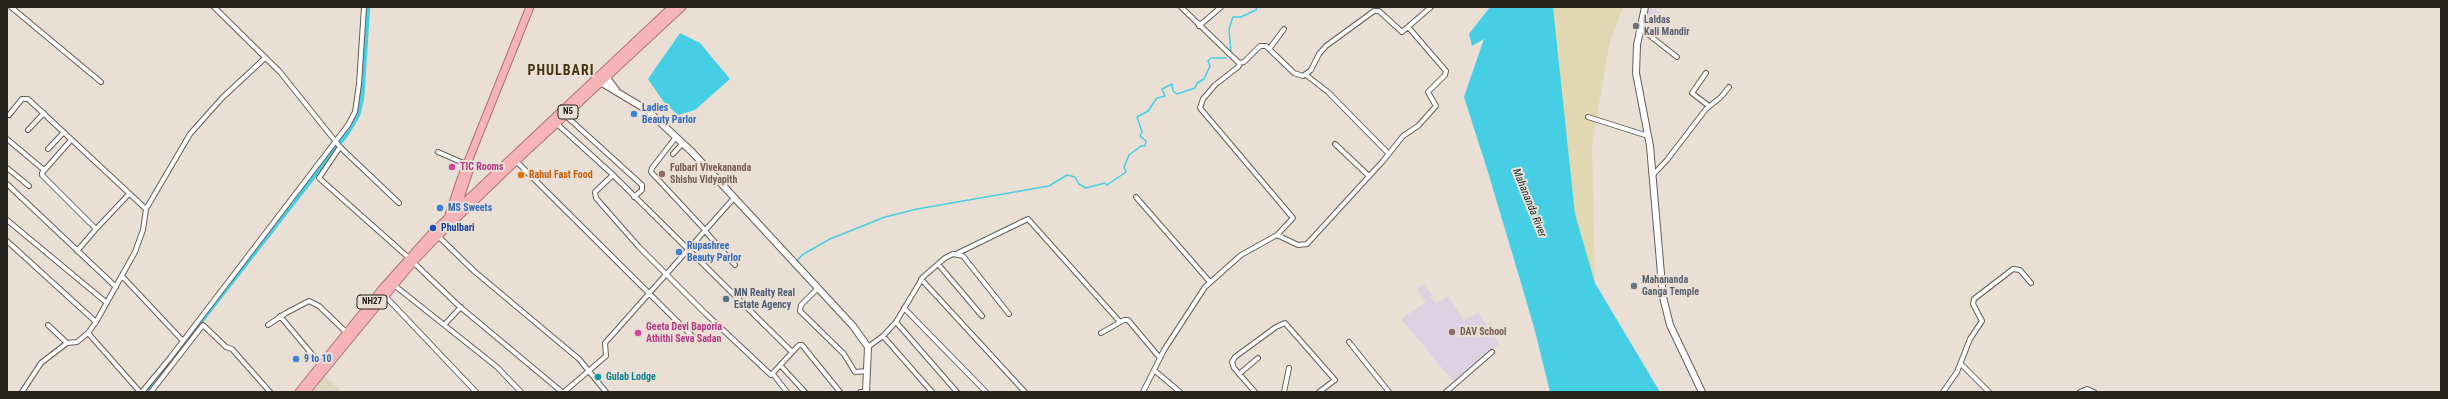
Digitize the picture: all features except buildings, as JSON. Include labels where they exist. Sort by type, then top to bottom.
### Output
[{"type":"highway","name":"NH27","points":[[299,392],[347,333],[411,260],[452,218],[469,163],[530,7]]},
{"type":"highway","name":"N5","points":[[452,218],[565,115],[672,7]]},
{"type":"highway","name":"N5","points":[[605,74],[682,7]]},
{"type":"highway","name":"N5","points":[[457,208],[598,81]]},
{"type":"highway","name":"NH27","points":[[306,392],[394,285],[411,260],[448,226],[457,208],[466,180],[469,163]]},
{"type":"highway","points":[[466,180],[471,186],[477,189]]},
{"type":"main road","points":[[1645,7],[1636,56],[1636,83],[1648,136],[1666,311],[1702,392]]},
{"type":"main road","points":[[605,74],[616,90]]},
{"type":"main road","points":[[598,81],[616,90],[647,110],[683,143],[853,326],[868,347],[869,359],[866,392]]},
{"type":"street","points":[[11,7],[101,82]]},
{"type":"street","points":[[214,7],[280,72],[340,147],[399,203]]},
{"type":"street","points":[[88,333],[141,392],[183,341],[336,142],[355,112],[364,7]]},
{"type":"street","points":[[1181,7],[1240,64]]},
{"type":"street","points":[[1199,26],[1221,7]]},
{"type":"street","points":[[1306,75],[1314,66],[1321,50],[1341,33],[1374,11],[1379,11],[1401,32],[1409,28],[1431,7]]},
{"type":"street","points":[[1277,235],[1298,245],[1305,246],[1405,134],[1418,126],[1436,106],[1428,92],[1447,72],[1409,28]]},
{"type":"street","points":[[1640,28],[1677,56]]},
{"type":"street","points":[[1270,48],[1284,29]]},
{"type":"street","points":[[1143,392],[1160,358],[1183,319],[1210,282],[1241,255],[1277,235],[1292,220],[1293,215],[1200,108],[1203,99],[1215,85],[1262,46],[1270,48],[1294,73],[1306,75],[1332,96],[1388,153]]},
{"type":"street","points":[[22,392],[41,363],[67,343],[78,342],[88,333],[107,303],[138,245],[146,209],[190,134],[222,98],[265,58]]},
{"type":"street","points":[[1706,73],[1692,93],[1710,106]]},
{"type":"street","points":[[1652,176],[1710,106],[1730,87]]},
{"type":"street","points":[[9,114],[24,97],[44,113],[146,209]]},
{"type":"street","points":[[28,130],[44,113]]},
{"type":"street","points":[[565,115],[642,185],[642,190],[634,197]]},
{"type":"street","points":[[1588,117],[1648,136]]},
{"type":"street","points":[[556,123],[613,175],[792,352]]},
{"type":"street","points":[[48,148],[64,132]]},
{"type":"street","points":[[676,137],[652,168],[651,172],[735,265]]},
{"type":"street","points":[[7,139],[44,170]]},
{"type":"street","points":[[71,140],[44,170],[42,175],[96,229]]},
{"type":"street","points":[[673,154],[683,143]]},
{"type":"street","points":[[1335,144],[1369,176]]},
{"type":"street","points":[[340,147],[319,178],[461,307],[563,392],[590,372],[607,355],[605,343],[734,198]]},
{"type":"street","points":[[438,152],[469,163]]},
{"type":"street","points":[[516,161],[649,295],[696,340]]},
{"type":"street","points":[[7,168],[29,186]]},
{"type":"street","points":[[613,175],[595,192],[596,198],[705,313],[770,374],[772,374],[787,392]]},
{"type":"street","points":[[7,184],[116,286]]},
{"type":"street","points":[[77,251],[129,194]]},
{"type":"street","points":[[1136,197],[1210,282]]},
{"type":"street","points":[[868,347],[883,336],[896,322],[921,280],[945,258],[1028,219],[1120,322]]},
{"type":"street","points":[[7,220],[107,303]]},
{"type":"street","points":[[438,236],[474,271],[579,359],[606,392]]},
{"type":"street","points":[[7,241],[96,322]]},
{"type":"street","points":[[958,253],[963,256],[1009,314]]},
{"type":"street","points":[[938,264],[982,316]]},
{"type":"street","points":[[1943,392],[1962,364],[1969,342],[1982,321],[1974,304],[1976,297],[2015,268],[2020,270],[2031,283]]},
{"type":"street","points":[[122,276],[183,341]]},
{"type":"street","points":[[921,280],[1025,392]]},
{"type":"street","points":[[394,285],[445,324],[497,367],[521,392]]},
{"type":"street","points":[[817,288],[801,306],[800,311],[833,342],[856,372],[867,371]]},
{"type":"street","points":[[385,296],[476,392]]},
{"type":"street","points":[[268,325],[280,316],[309,301],[315,302],[347,333]]},
{"type":"street","points":[[445,324],[461,307]]},
{"type":"street","points":[[904,308],[986,392]]},
{"type":"street","points":[[280,316],[321,365]]},
{"type":"street","points":[[1101,333],[1120,322],[1128,320],[1160,358]]},
{"type":"street","points":[[896,322],[957,392]]},
{"type":"street","points":[[1255,392],[1239,374],[1233,365],[1233,359],[1276,326],[1285,323],[1335,380],[1319,392]]},
{"type":"street","points":[[48,325],[67,343]]},
{"type":"street","points":[[151,392],[203,325],[226,347],[232,349],[270,392]]},
{"type":"street","points":[[883,336],[932,392]]},
{"type":"street","points":[[1349,342],[1389,392]]},
{"type":"street","points":[[772,374],[799,345],[802,345],[840,392]]},
{"type":"street","points":[[1446,392],[1492,352]]},
{"type":"street","points":[[1239,374],[1258,358]]},
{"type":"street","points":[[1962,364],[1989,392]]},
{"type":"street","points":[[781,366],[805,392]]},
{"type":"street","points":[[1284,392],[1289,368]]},
{"type":"street","points":[[1154,370],[1180,392]]},
{"type":"street","points":[[2080,392],[2088,389],[2094,392]]},
{"type":"shaded area","points":[[1648,7],[1664,14],[1651,33],[1641,27]]},
{"type":"shaded area","name":"DAV School","points":[[1423,284],[1433,295],[1430,297],[1436,304],[1448,296],[1464,321],[1478,312],[1499,344],[1453,381],[1401,319],[1426,302],[1417,290]]},
{"type":"shaded area","points":[[323,375],[342,392],[309,392]]},
{"type":"sand","points":[[1553,7],[1623,7],[1609,45],[1592,145],[1595,283],[1575,214]]},
{"type":"water","name":"Mahananda River","points":[[1490,7],[1553,7],[1575,214],[1595,283],[1660,392],[1550,392],[1534,327],[1464,97],[1484,39],[1472,46],[1469,34]]},
{"type":"water","points":[[680,33],[700,43],[730,79],[695,110],[678,115],[663,101],[648,79]]},
{"type":"waterway","points":[[146,392],[346,135],[358,115],[362,98],[368,7]]},
{"type":"waterway","points":[[1231,53],[1229,29],[1233,17],[1241,17],[1256,10],[1257,7]]},
{"type":"waterway","points":[[797,261],[802,255],[830,239],[885,217],[917,209],[1049,186],[1067,175],[1075,177],[1079,184],[1086,188],[1105,183],[1107,185],[1126,172],[1124,167],[1129,155],[1141,146],[1145,146],[1146,141],[1140,136],[1142,132],[1137,117],[1148,111],[1157,98],[1165,96],[1162,89],[1172,84],[1173,91],[1177,94],[1195,88],[1197,83],[1204,79],[1210,66],[1208,61],[1211,58],[1226,58]]},
{"type":"place","name":"Laldas Kali Mandir","points":[[1636,26]]},
{"type":"place","name":"Ladies Beauty Parlor","points":[[634,114]]},
{"type":"place","name":"TIC Rooms","points":[[452,167]]},
{"type":"place","name":"Fulbari Vivekananda Shishu Vidyapith","points":[[662,174]]},
{"type":"place","name":"Rahul Fast Food","points":[[521,175]]},
{"type":"place","name":"MS Sweets","points":[[440,208]]},
{"type":"place","name":"Phulbari","points":[[433,228]]},
{"type":"place","name":"Rupashree Beauty Parlor","points":[[679,252]]},
{"type":"place","name":"Mahananda Ganga Temple","points":[[1634,286]]},
{"type":"place","name":"MN Realty Real Estate Agency","points":[[726,299]]},
{"type":"place","name":"DAV School","points":[[1452,332]]},
{"type":"place","name":"Geeta Devi Baporia Athithi Seva Sadan","points":[[638,333]]},
{"type":"place","name":"9 to 10","points":[[296,359]]},
{"type":"place","name":"Gulab Lodge","points":[[598,377]]},
{"type":"district","name":"PHULBARI","points":[[561,71]]}]
